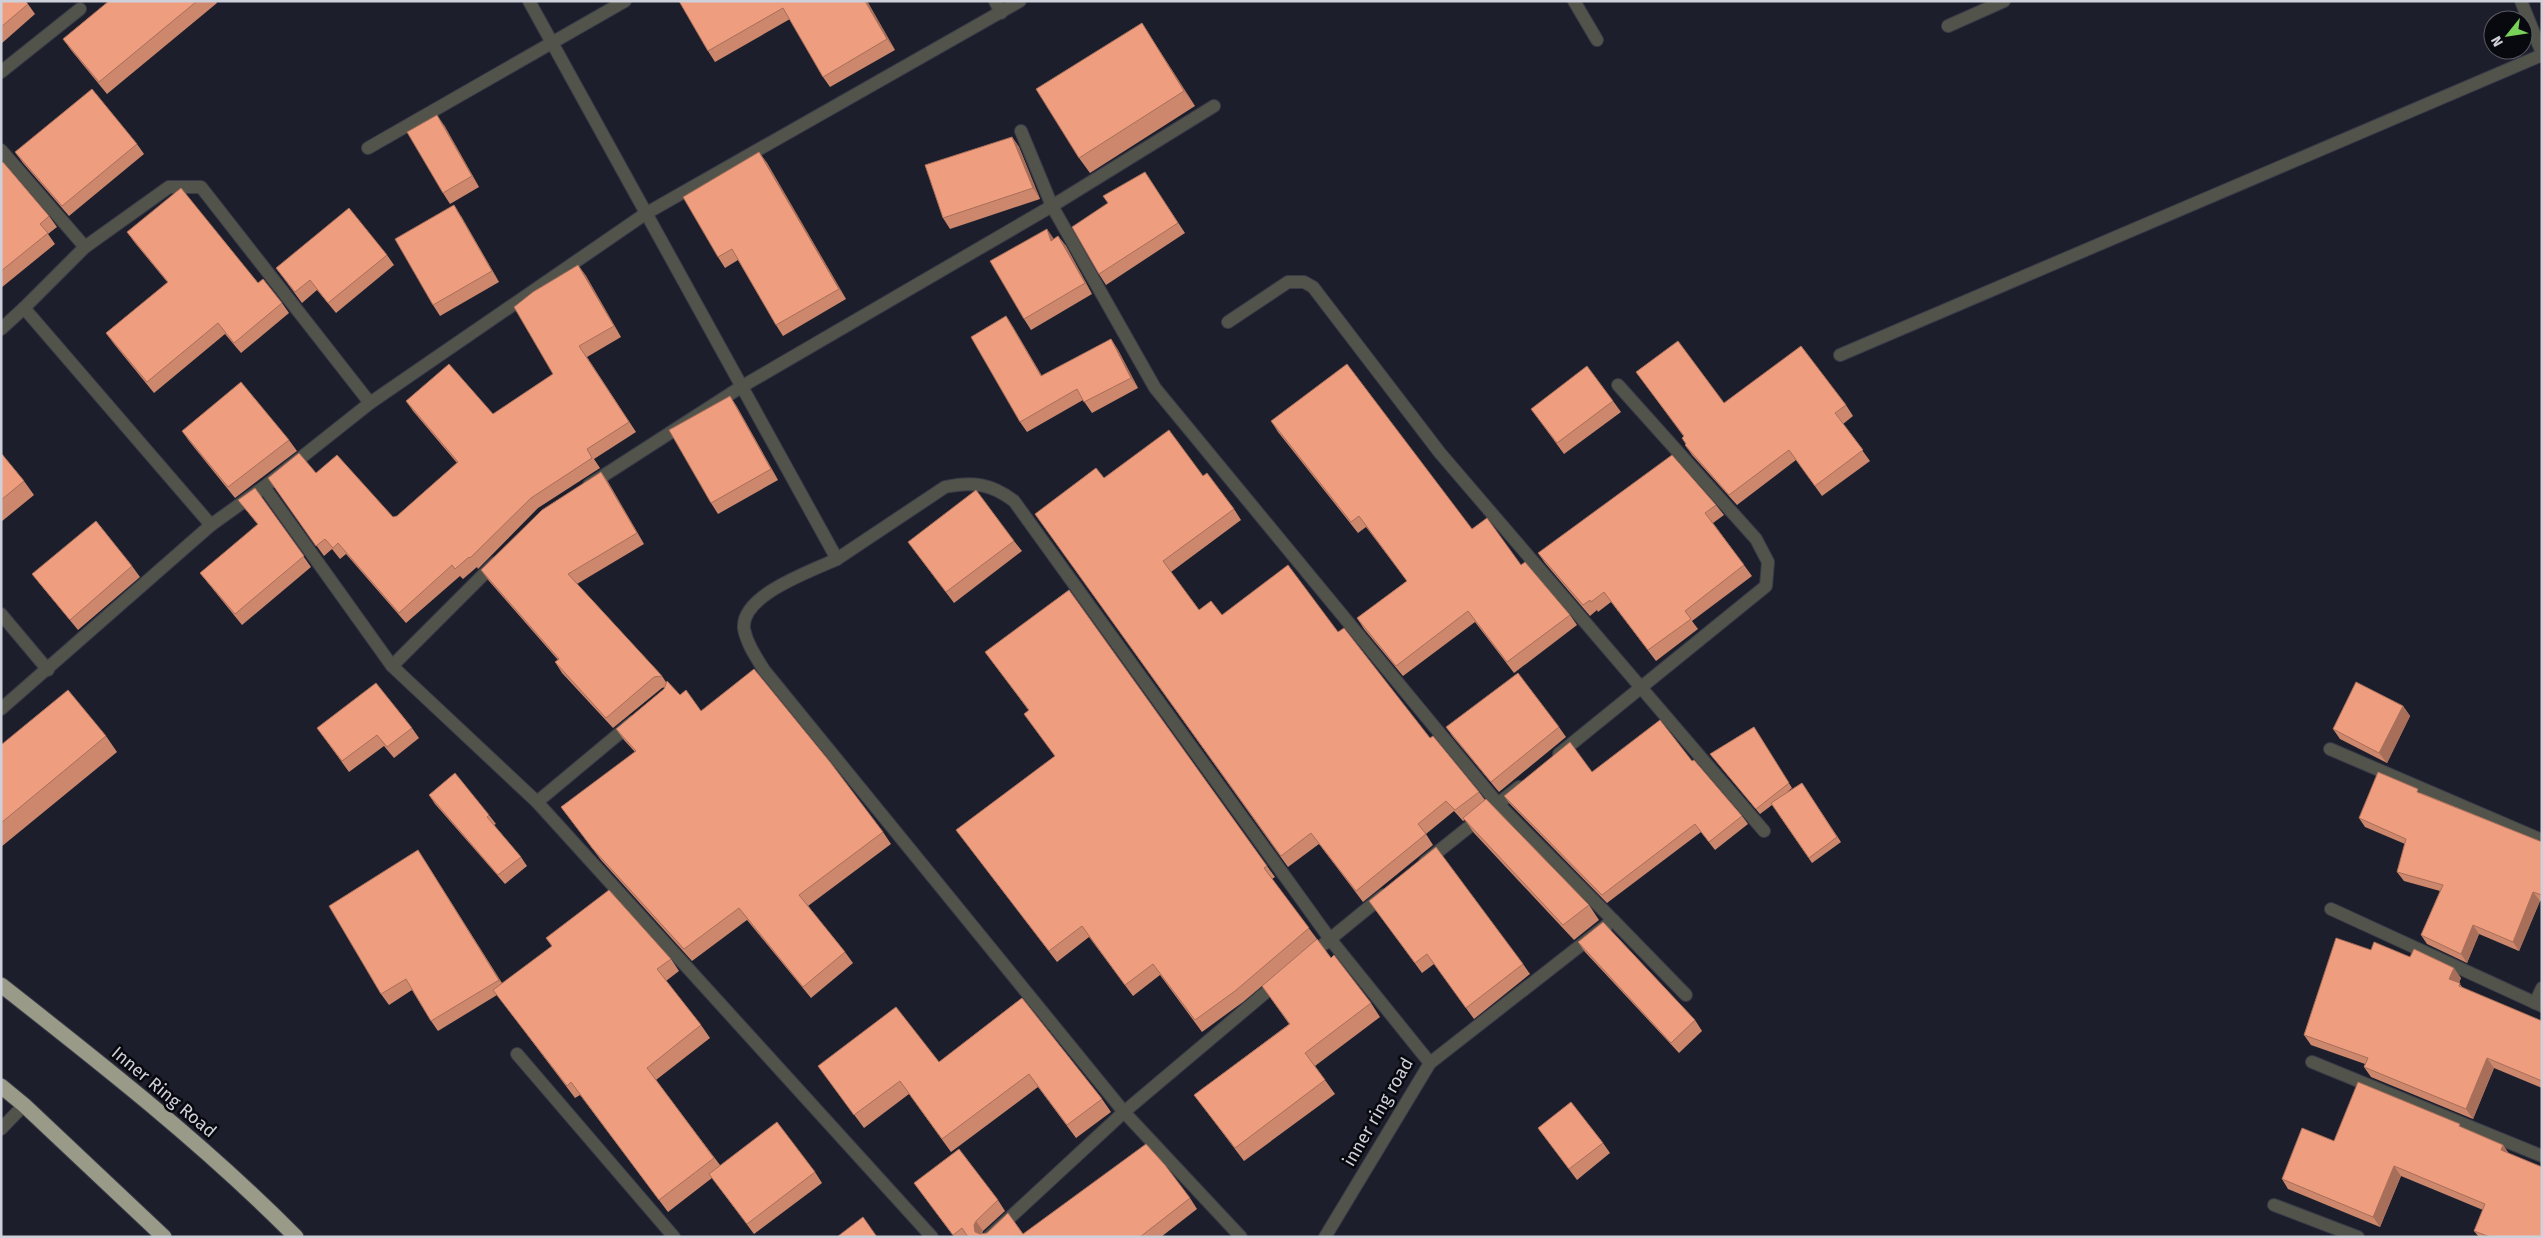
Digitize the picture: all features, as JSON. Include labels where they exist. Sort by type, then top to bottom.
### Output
[{"type":"highway","name":"Inner Ring Road","points":[[1,985],[141,1096],[246,1186],[296,1237]]},
{"type":"highway","points":[[1,1086],[24,1105],[164,1237]]},
{"type":"street","points":[[529,1],[553,41],[645,214],[838,559]]},
{"type":"street","points":[[368,148],[625,1]]},
{"type":"street","points":[[1,709],[48,670],[211,525],[264,487],[370,403],[645,214],[998,7],[1020,1]]},
{"type":"street","points":[[1574,1],[1597,40]]},
{"type":"street","points":[[1948,26],[2004,1]]},
{"type":"street","points":[[1840,355],[2542,54],[2521,1]]},
{"type":"street","points":[[1,72],[80,9]]},
{"type":"street","points":[[577,492],[741,387],[1052,206],[1214,106]]},
{"type":"street","points":[[1021,131],[1052,206],[1155,388],[1498,804],[1686,995]]},
{"type":"street","points":[[1,150],[85,247]]},
{"type":"street","points":[[1,329],[85,247],[169,187],[201,187],[370,403]]},
{"type":"street","points":[[1228,322],[1288,282],[1304,282],[1313,287],[1440,453],[1764,831]]},
{"type":"street","points":[[24,308],[211,525]]},
{"type":"street","points":[[1551,761],[1766,586],[1768,562],[1756,540],[1618,385]]},
{"type":"street","name":"inner ring road","points":[[1240,1237],[1124,1112],[764,670],[748,643],[744,627],[746,612],[760,597],[838,559],[945,487],[963,483],[983,484],[999,490],[1014,501],[1330,939],[1430,1063],[1325,1237]]},
{"type":"street","points":[[264,487],[392,666],[537,802],[932,1237]]},
{"type":"street","points":[[392,666],[503,555]]},
{"type":"street","points":[[1,614],[48,670]]},
{"type":"street","points":[[537,802],[644,713]]},
{"type":"street","points":[[2330,749],[2542,840]]},
{"type":"street","points":[[1414,871],[1528,779]]},
{"type":"street","points":[[1315,952],[1391,890]]},
{"type":"street","points":[[2331,909],[2539,1004],[2542,988]]},
{"type":"street","points":[[1430,1063],[1614,920]]},
{"type":"street","points":[[989,1237],[1124,1112],[1292,971]]},
{"type":"street","points":[[517,1054],[674,1237]]},
{"type":"street","points":[[2312,1062],[2542,1156]]},
{"type":"street","points":[[1,1129],[24,1105]]},
{"type":"street","points":[[2274,1205],[2358,1237]]},
{"type":"building","points":[[1,1],[25,1],[28,4],[1,27]]},
{"type":"building","points":[[109,1],[197,1],[99,82],[63,39]]},
{"type":"building","points":[[679,1],[865,1],[887,39],[823,77],[783,8],[708,51]]},
{"type":"building","points":[[1142,23],[1184,91],[1079,158],[1036,89]]},
{"type":"building","points":[[92,89],[137,144],[62,206],[15,152]]},
{"type":"building","points":[[437,115],[472,176],[443,193],[407,132]]},
{"type":"building","points":[[1012,137],[1033,188],[943,218],[925,165]]},
{"type":"building","points":[[759,152],[839,289],[776,325],[732,249],[718,257],[683,197]]},
{"type":"building","points":[[3,162],[49,216],[40,224],[48,233],[1,271],[1,164]]},
{"type":"building","points":[[1145,172],[1178,223],[1099,274],[1072,227],[1108,203],[1103,196]]},
{"type":"building","points":[[181,188],[258,283],[263,279],[282,303],[234,343],[218,323],[147,382],[106,333],[168,282],[127,232]]},
{"type":"building","points":[[454,205],[492,271],[433,305],[395,239]]},
{"type":"building","points":[[349,208],[387,255],[328,303],[310,280],[295,292],[276,268]]},
{"type":"building","points":[[1047,229],[1051,241],[1058,236],[1085,283],[1024,319],[990,261]]},
{"type":"building","points":[[578,265],[614,326],[579,346],[629,422],[587,449],[592,458],[531,498],[470,558],[455,569],[452,565],[399,613],[338,543],[333,548],[325,539],[316,546],[268,478],[299,453],[316,473],[337,455],[393,517],[397,516],[458,462],[406,401],[449,364],[493,414],[553,374],[514,307],[533,292]]},
{"type":"building","points":[[1006,316],[1041,376],[1111,339],[1131,378],[1084,402],[1077,389],[1020,422],[971,337]]},
{"type":"building","points":[[1678,341],[1724,403],[1801,346],[1846,405],[1835,413],[1863,450],[1815,486],[1789,450],[1729,495],[1685,445],[1682,438],[1684,436],[1636,372]]},
{"type":"building","points":[[1347,364],[1472,529],[1487,518],[1521,565],[1525,562],[1570,615],[1507,662],[1468,611],[1396,666],[1357,618],[1407,581],[1359,516],[1351,522],[1271,421]]},
{"type":"building","points":[[1587,366],[1613,401],[1557,443],[1531,409]]},
{"type":"building","points":[[241,382],[289,440],[228,487],[182,431]]},
{"type":"building","points":[[730,396],[771,469],[711,503],[669,430]]},
{"type":"building","points":[[1169,430],[1203,476],[1207,473],[1234,509],[1163,561],[1199,610],[1211,601],[1222,615],[1288,565],[1338,632],[1344,628],[1430,738],[1433,736],[1479,792],[1455,810],[1446,801],[1418,824],[1426,834],[1356,891],[1311,833],[1281,856],[1035,514],[1096,468],[1104,478]]},
{"type":"building","points":[[1,453],[24,481],[1,500]]},
{"type":"building","points":[[1672,455],[1716,505],[1705,513],[1744,565],[1685,611],[1691,619],[1648,650],[1604,592],[1591,602],[1590,600],[1583,605],[1538,553]]},
{"type":"building","points":[[601,472],[637,533],[568,574],[662,676],[654,677],[606,718],[555,662],[559,659],[481,570],[542,510]]},
{"type":"building","points":[[255,488],[304,556],[235,614],[200,573],[258,524],[238,500]]},
{"type":"building","points":[[976,490],[1014,541],[946,592],[908,542]]},
{"type":"building","points":[[96,521],[132,566],[70,620],[32,574]]},
{"type":"building","points":[[1069,590],[1267,866],[1264,868],[1309,928],[1235,991],[1195,1020],[1153,964],[1125,985],[1082,926],[1049,951],[956,830],[1055,756],[1024,714],[1029,710],[985,652]]},
{"type":"building","points":[[754,669],[830,762],[883,832],[799,895],[845,952],[803,987],[739,908],[684,949],[593,849],[561,807],[636,751],[616,729],[664,689],[667,681],[680,695],[686,690],[701,711]]},
{"type":"building","points":[[1518,673],[1559,727],[1491,782],[1446,727]]},
{"type":"building","points":[[2356,682],[2403,706],[2379,753],[2333,729]]},
{"type":"building","points":[[376,683],[412,728],[387,747],[377,735],[342,761],[317,728]]},
{"type":"building","points":[[68,690],[106,736],[1,823],[1,745]]},
{"type":"building","points":[[1660,720],[1692,761],[1694,760],[1742,816],[1709,842],[1695,824],[1602,895],[1504,796],[1570,742],[1592,772]]},
{"type":"building","points":[[1754,727],[1789,783],[1756,809],[1710,754]]},
{"type":"building","points":[[2378,772],[2418,789],[2417,792],[2542,842],[2542,895],[2533,892],[2513,942],[2473,925],[2461,954],[2421,935],[2443,885],[2397,872],[2406,839],[2359,818]]},
{"type":"building","points":[[455,773],[489,815],[487,817],[521,857],[498,875],[429,795]]},
{"type":"building","points":[[1802,783],[1837,837],[1809,858],[1771,803]]},
{"type":"building","points":[[1486,799],[1589,905],[1563,925],[1463,818]]},
{"type":"building","points":[[1436,847],[1523,964],[1466,1008],[1427,954],[1415,963],[1369,901]]},
{"type":"building","points":[[418,850],[499,980],[431,1021],[406,979],[381,994],[329,906]]},
{"type":"building","points":[[609,890],[671,959],[657,969],[701,1025],[647,1068],[714,1158],[659,1200],[571,1082],[567,1086],[493,990],[552,946],[546,938]]},
{"type":"building","points":[[1603,922],[1695,1020],[1671,1043],[1578,942]]},
{"type":"building","points":[[2336,938],[2371,950],[2374,942],[2410,957],[2414,949],[2454,968],[2449,979],[2460,983],[2459,986],[2542,1021],[2542,1081],[2487,1058],[2466,1109],[2364,1067],[2368,1058],[2304,1035]]},
{"type":"building","points":[[1317,939],[1331,958],[1334,955],[1371,1003],[1305,1053],[1325,1080],[1235,1148],[1194,1095],[1290,1024],[1262,986]]},
{"type":"building","points":[[1022,998],[1102,1099],[1067,1125],[1029,1074],[942,1139],[900,1081],[854,1115],[818,1066],[896,1007],[939,1062]]},
{"type":"building","points":[[2358,1082],[2460,1124],[2459,1126],[2503,1145],[2501,1150],[2542,1167],[2542,1237],[2490,1237],[2474,1231],[2485,1204],[2394,1166],[2373,1217],[2282,1179],[2302,1128],[2334,1141]]},
{"type":"building","points":[[1571,1102],[1603,1143],[1569,1169],[1538,1128]]},
{"type":"building","points":[[777,1122],[815,1172],[747,1224],[709,1174]]},
{"type":"building","points":[[1146,1144],[1190,1198],[1140,1237],[968,1237],[962,1228],[953,1235],[914,1183],[959,1149],[998,1200],[976,1221],[974,1225],[975,1232],[980,1234],[987,1233],[1008,1213],[1023,1234]]},
{"type":"building","points":[[863,1217],[877,1237],[837,1237]]}]
